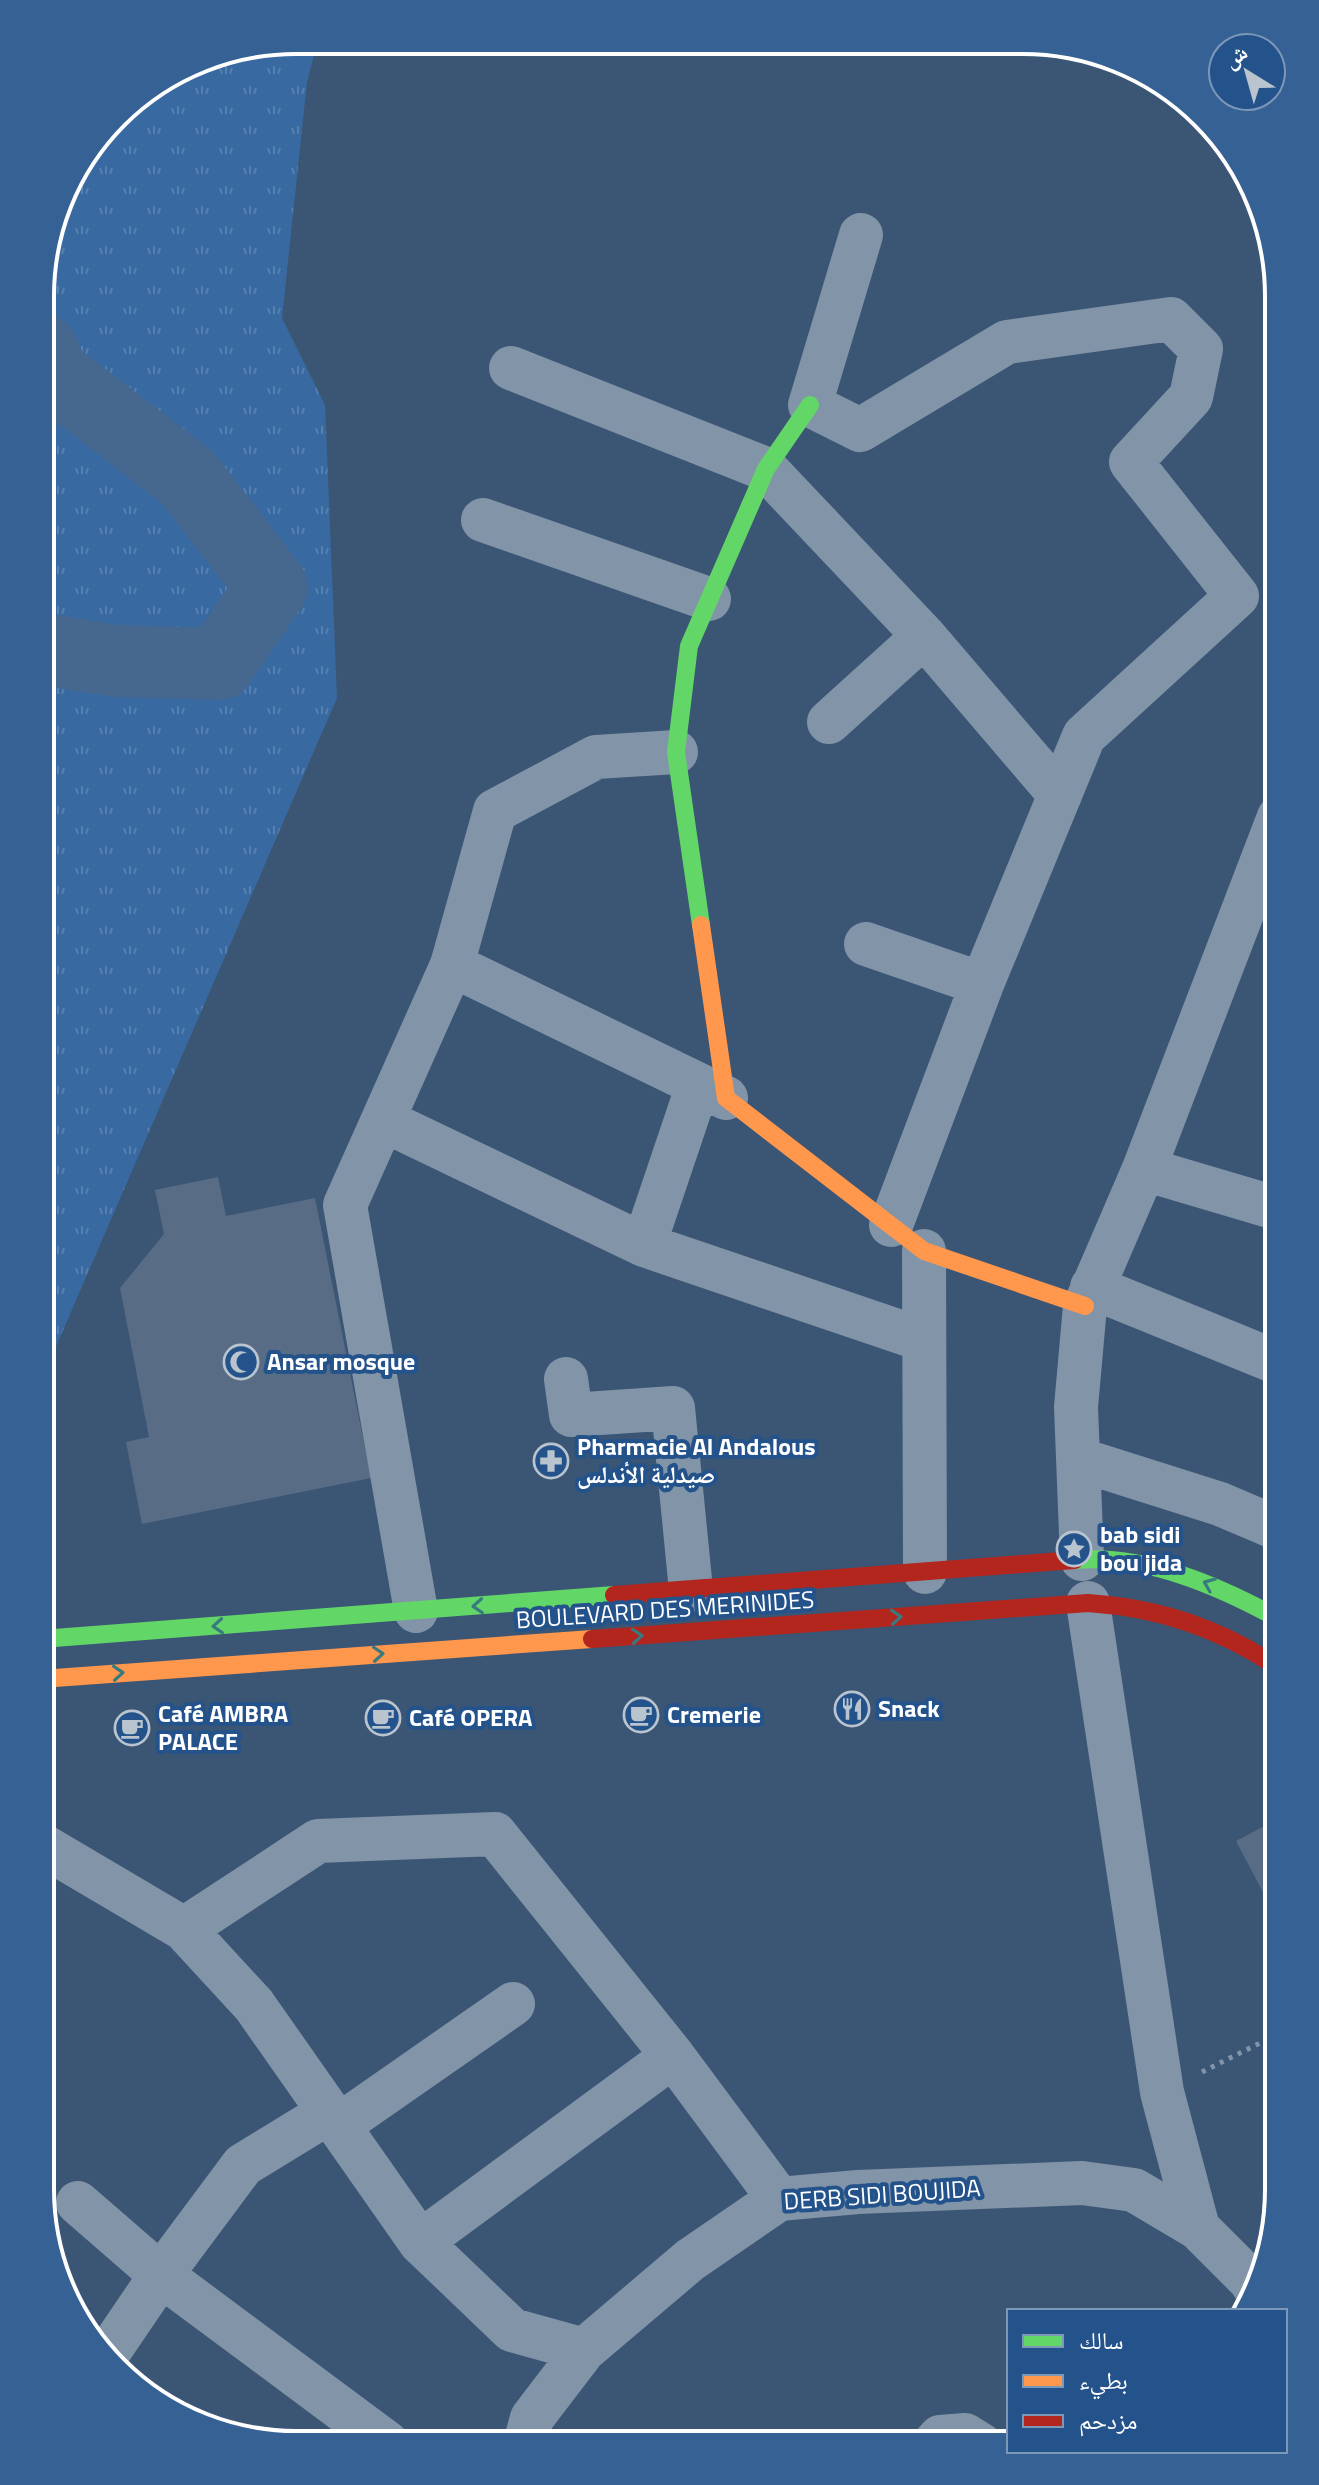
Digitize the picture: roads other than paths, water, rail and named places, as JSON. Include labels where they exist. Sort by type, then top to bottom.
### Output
[{"type":"main road","points":[[810,405],[766,469],[689,646],[676,752],[712,1092],[907,1238],[1088,1296]]},
{"type":"main road","name":"BOULEVARD DES MERINIDES","points":[[54,1638],[1082,1559],[1129,1562],[1178,1573],[1228,1592],[1264,1611]]},
{"type":"main road","name":"BOULEVARD DES MERINIDES","points":[[54,1678],[1088,1603],[1121,1604],[1186,1619],[1241,1644],[1264,1659]]},
{"type":"street","points":[[861,235],[810,405],[860,430],[1007,342],[1171,319],[1201,349],[1191,397],[1131,462],[1237,596],[1084,736],[982,984],[907,1238],[924,1340],[925,1572]]},
{"type":"street","points":[[511,368],[766,469],[924,636],[1060,795]]},
{"type":"street","points":[[483,520],[709,599]]},
{"type":"street","points":[[829,722],[924,636]]},
{"type":"street","points":[[416,1611],[345,1205],[452,965],[495,811],[596,757],[676,752]]},
{"type":"street","points":[[1082,1559],[1076,1407],[1088,1296],[1144,1169],[1265,854]]},
{"type":"street","points":[[866,944],[982,984]]},
{"type":"street","points":[[452,965],[712,1092],[644,1245]]},
{"type":"street","points":[[383,1120],[644,1245],[924,1340]]},
{"type":"street","points":[[1144,1169],[1265,1205]]},
{"type":"street","points":[[1088,1296],[1264,1358]]},
{"type":"street","points":[[566,1379],[571,1415],[673,1408],[691,1590]]},
{"type":"street","points":[[1078,1459],[1220,1504],[1264,1523]]},
{"type":"street","points":[[1088,1603],[1162,2092],[1198,2228]]},
{"type":"street","points":[[184,1929],[318,1841],[495,1834],[673,2056],[779,2199]]},
{"type":"street","points":[[54,1852],[184,1929],[254,2005],[420,2242],[512,2330],[584,2350]]},
{"type":"street","points":[[113,2346],[243,2165],[333,2119],[513,2004]]},
{"type":"street","points":[[420,2242],[673,2056]]},
{"type":"street","name":"DERB SIDI BOUJIDA","points":[[528,2431],[532,2418],[584,2350],[690,2260],[779,2199],[858,2192],[1082,2183],[1134,2190],[1198,2228],[1248,2278]]},
{"type":"street","points":[[78,2203],[161,2275],[371,2431]]},
{"type":"waterway","points":[[54,375],[188,478],[272,587],[219,664],[116,661],[54,651]]},
{"type":"place","name":"Ansar mosque","points":[[241,1362]]},
{"type":"place","name":"Pharmacie Al Andalous صيدلية الأندلس","points":[[551,1461]]},
{"type":"place","name":"bab sidi bou jida","points":[[1074,1549]]},
{"type":"place","name":"Snack","points":[[852,1709]]},
{"type":"place","name":"Cremerie","points":[[641,1715]]},
{"type":"place","name":"Café OPERA","points":[[383,1718]]},
{"type":"place","name":"Café AMBRA PALACE","points":[[132,1728]]}]
